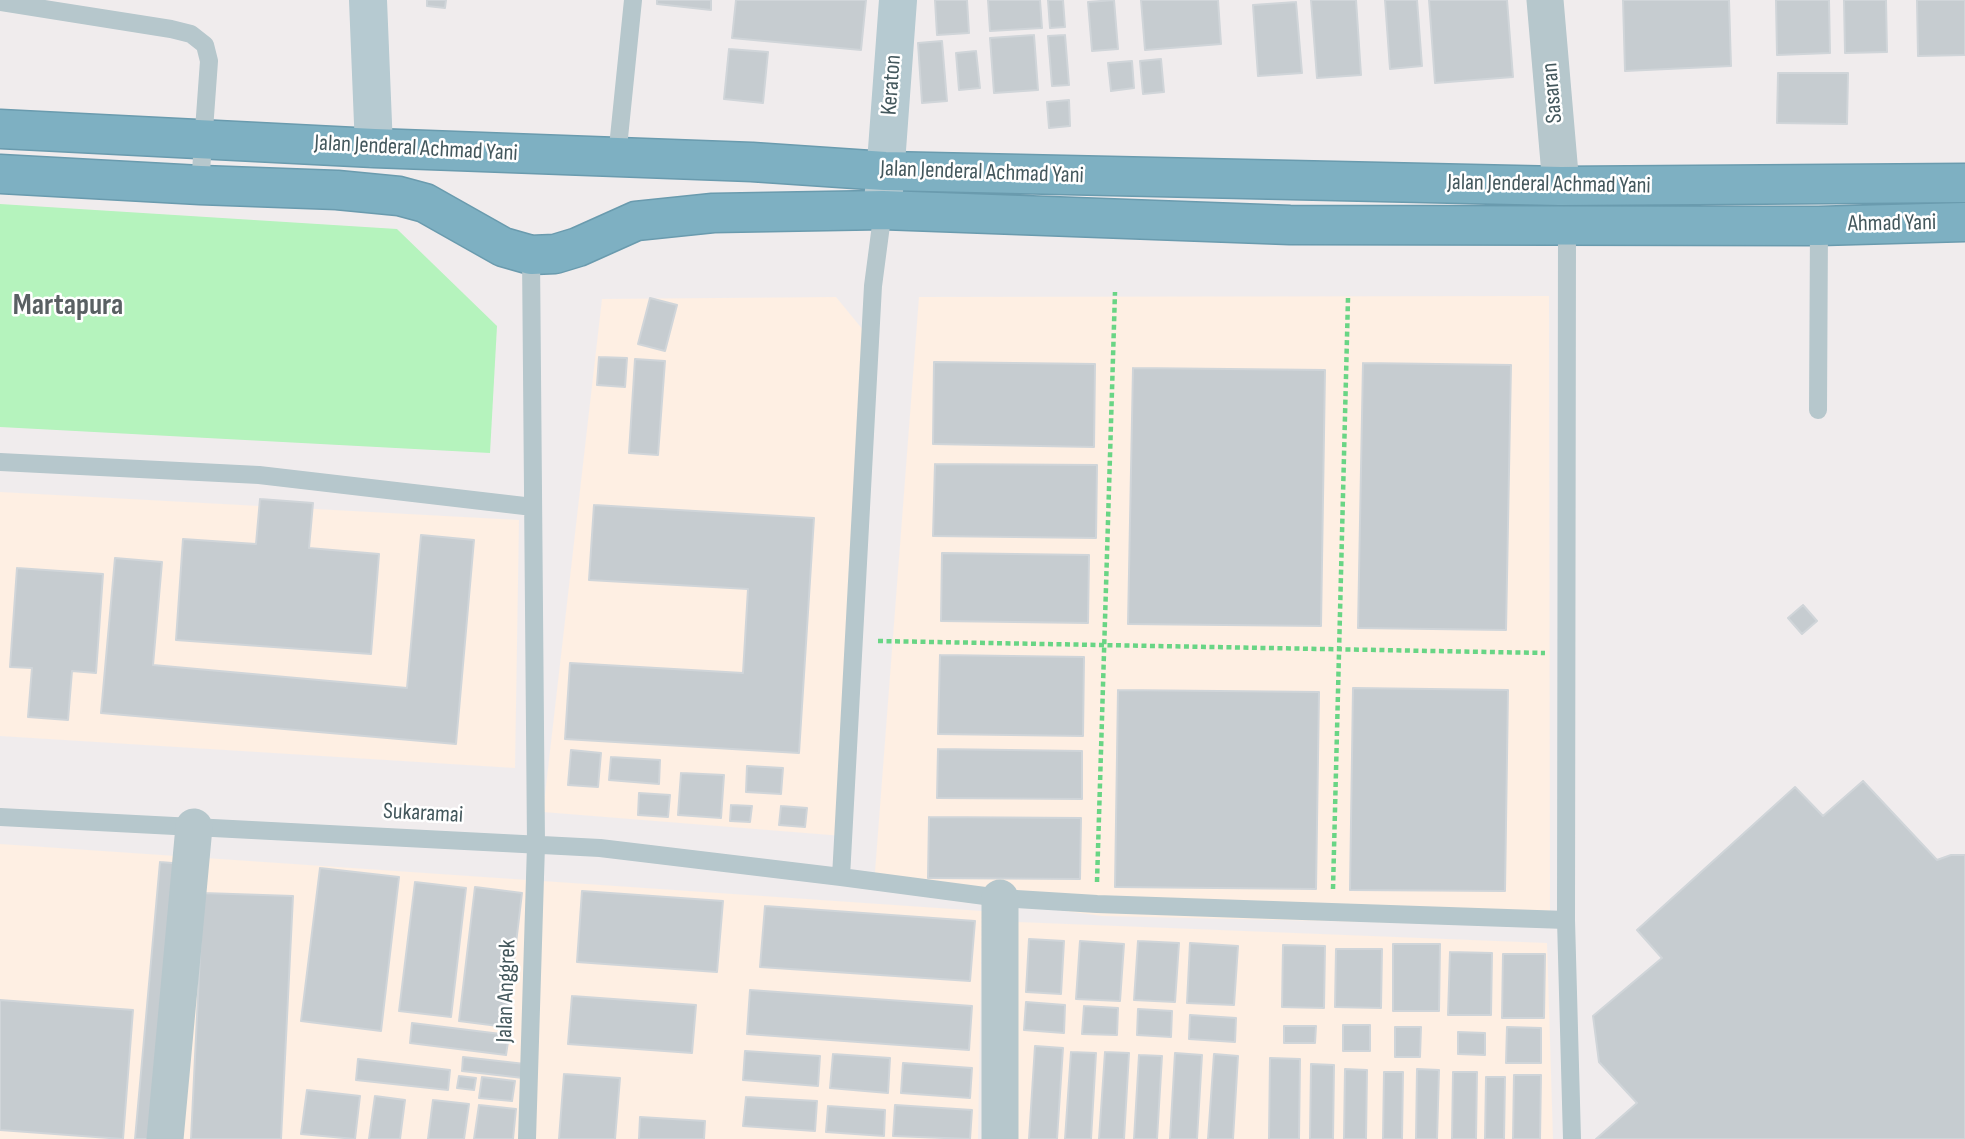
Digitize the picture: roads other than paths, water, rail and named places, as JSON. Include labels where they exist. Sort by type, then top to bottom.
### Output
[{"type":"highway","name":"Jalan Jenderal Achmad Yani","points":[[0,129],[886,171],[1562,186],[1818,206]]},
{"type":"highway","name":"Jalan Jenderal Achmad Yani","points":[[0,174],[337,190],[399,196],[425,202],[503,247],[531,256],[555,254],[578,247],[636,221],[713,213],[883,210],[1290,225],[1567,225],[1818,206],[1965,183]]},
{"type":"highway","name":"Ahmad Yani","points":[[1818,206],[1965,222]]},
{"type":"street","points":[[368,0],[374,148]]},
{"type":"street","name":"Keraton","points":[[883,210],[898,0]]},
{"type":"street","name":"Sasaran","points":[[1545,0],[1562,186]]},
{"type":"street","points":[[165,1139],[194,827]]},
{"type":"street","points":[[1000,898],[1000,1139]]},
{"type":"lane","points":[[617,157],[633,0]]},
{"type":"lane","points":[[0,2],[191,34],[205,45],[209,61],[200,185]]},
{"type":"lane","points":[[1818,206],[1818,410]]},
{"type":"lane","points":[[841,877],[873,286],[883,210]]},
{"type":"lane","points":[[1567,225],[1566,920],[1572,1139]]},
{"type":"lane","name":"Jalan Anggrek","points":[[527,1139],[536,845],[531,256]]},
{"type":"lane","points":[[0,462],[259,475],[533,507]]},
{"type":"lane","name":"Sukaramai","points":[[0,817],[600,848],[1000,898],[1097,904],[1566,920]]},
{"type":"district","name":"Martapura","points":[[68,306]]}]
